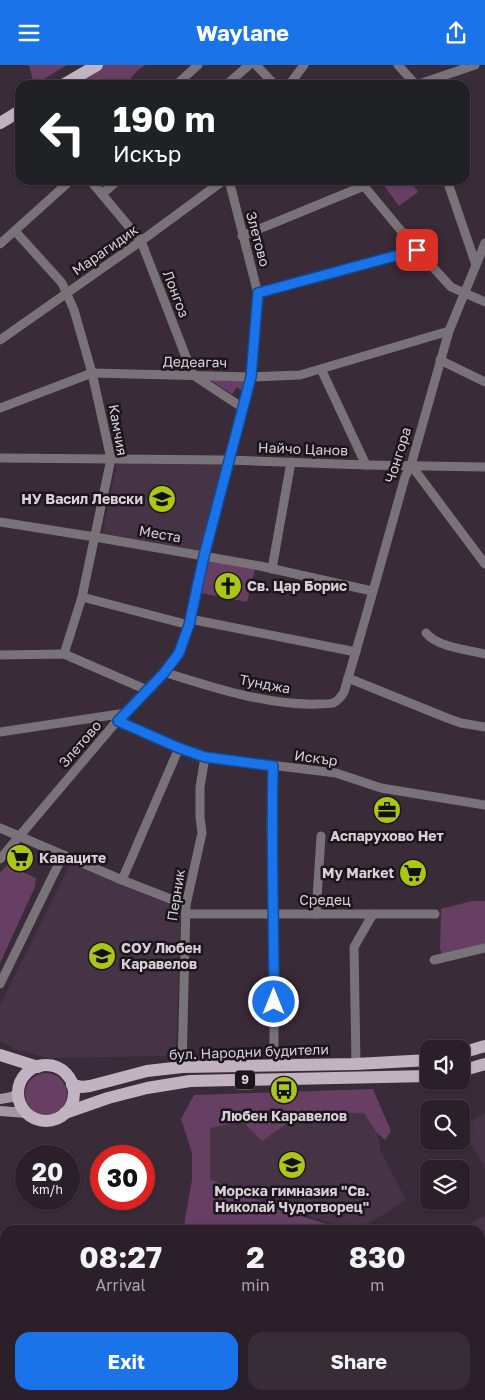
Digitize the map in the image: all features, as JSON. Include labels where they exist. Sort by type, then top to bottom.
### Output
[{"type":"main road","points":[[72,80],[97,65]]},
{"type":"main road","points":[[0,123],[15,114]]},
{"type":"main road","points":[[470,1050],[485,1046]]},
{"type":"main road","points":[[0,1055],[38,1067]]},
{"type":"main road","name":"бул. Народни будители","points":[[72,1085],[77,1087],[90,1086],[146,1071],[182,1067],[356,1064],[420,1060]]},
{"type":"main road","points":[[0,1062],[14,1067],[22,1079]]},
{"type":"main road","points":[[470,1068],[485,1064]]},
{"type":"main road","points":[[26,1113],[21,1107],[18,1093],[22,1079],[28,1072],[38,1067],[48,1066],[58,1069],[67,1075],[72,1085],[72,1100],[65,1113]]},
{"type":"main road","name":"бул. Народни будители","points":[[65,1113],[108,1098],[147,1088],[190,1081],[420,1076]]},
{"type":"main road","points":[[0,1099],[12,1097],[18,1093]]},
{"type":"main road","points":[[0,1111],[26,1113]]},
{"type":"main road","name":"9","points":[[26,1113],[34,1118],[45,1121],[56,1119],[65,1113]]},
{"type":"street","points":[[182,80],[198,65]]},
{"type":"street","points":[[232,80],[249,65]]},
{"type":"street","points":[[256,65],[270,80]]},
{"type":"street","points":[[293,80],[304,65]]},
{"type":"street","points":[[398,65],[412,80]]},
{"type":"street","points":[[431,80],[475,65]]},
{"type":"street","points":[[0,244],[66,185]]},
{"type":"street","name":"Лонгоз","points":[[94,185],[141,241],[193,375]]},
{"type":"street","points":[[102,194],[112,185]]},
{"type":"street","name":"Марагидик","points":[[0,341],[217,185]]},
{"type":"street","name":"Злетово","points":[[0,859],[118,721],[164,673],[179,653],[189,622],[204,556],[251,377],[258,293],[242,237],[230,185]]},
{"type":"street","points":[[242,237],[358,185]]},
{"type":"street","points":[[364,185],[417,250],[451,287],[485,302]]},
{"type":"street","points":[[449,185],[476,265]]},
{"type":"street","name":"Камчия","points":[[15,231],[62,283],[67,293],[74,310],[92,373],[111,459],[82,597],[64,653]]},
{"type":"street","name":"Чонгора","points":[[348,678],[449,331],[485,243]]},
{"type":"street","points":[[258,293],[417,250]]},
{"type":"street","name":"Дедеагач","points":[[0,409],[92,373],[251,377],[300,375],[449,331]]},
{"type":"street","points":[[440,360],[485,382]]},
{"type":"street","points":[[320,369],[366,465]]},
{"type":"street","points":[[193,375],[243,408]]},
{"type":"street","name":"Найчо Цанов","points":[[0,458],[229,460],[485,467]]},
{"type":"street","points":[[272,569],[291,462]]},
{"type":"street","points":[[411,465],[485,564]]},
{"type":"street","name":"Места","points":[[0,522],[204,556],[372,591]]},
{"type":"street","points":[[82,597],[189,622],[356,652]]},
{"type":"street","points":[[426,633],[431,639],[452,647],[485,655]]},
{"type":"street","points":[[0,655],[64,653],[147,690]]},
{"type":"street","name":"Тунджа","points":[[164,673],[211,687],[278,702],[307,705],[334,703],[344,692],[348,678]]},
{"type":"street","points":[[348,678],[447,718],[461,723],[485,727]]},
{"type":"street","points":[[0,732],[126,713]]},
{"type":"street","name":"Искър","points":[[118,721],[179,748],[205,757],[336,773],[381,788],[485,805]]},
{"type":"street","points":[[122,880],[179,748]]},
{"type":"street","name":"Перник","points":[[182,1067],[185,914],[202,833],[200,787],[205,757]]},
{"type":"street","points":[[273,766],[271,827],[274,914],[274,1066]]},
{"type":"street","points":[[0,828],[186,905]]},
{"type":"street","points":[[316,914],[321,836]]},
{"type":"street","points":[[2,978],[63,855]]},
{"type":"street","name":"Средец","points":[[185,914],[435,914]]},
{"type":"street","points":[[356,1064],[354,947],[373,914]]},
{"type":"street","points":[[434,960],[485,949]]},
{"type":"shaded area","points":[[29,65],[67,65],[42,80],[33,80]]},
{"type":"shaded area","points":[[102,65],[145,65],[129,80],[78,80]]},
{"type":"shaded area","points":[[384,185],[417,185],[414,186],[418,192],[399,206]]},
{"type":"shaded area","points":[[246,379],[243,392],[237,387],[232,394],[210,380]]},
{"type":"shaded area","name":"НУ Васил Левски","points":[[117,463],[223,464],[201,552],[102,535]]},
{"type":"shaded area","points":[[204,556],[256,565],[247,602],[196,592]]},
{"type":"shaded area","name":"СОУ Любен Каравелов","points":[[70,864],[181,907],[176,1056],[48,1058],[18,1050],[0,1041],[0,1005]]},
{"type":"shaded area","points":[[7,865],[36,878],[35,887],[0,963],[0,873]]},
{"type":"shaded area","points":[[472,901],[485,901],[485,944],[442,954],[440,949],[441,909]]},
{"type":"shaded area","points":[[50,1073],[58,1076],[64,1082],[67,1094],[64,1106],[58,1112],[42,1115],[34,1112],[28,1106],[25,1090],[28,1082],[34,1076]]},
{"type":"shaded area","points":[[373,1089],[391,1131],[385,1140],[376,1132],[364,1113],[305,1111],[262,1141],[243,1122],[210,1128],[210,1179],[276,1208],[330,1225],[184,1225],[192,1180],[192,1153],[181,1119],[194,1095]]},
{"type":"shaded area","name":"Морска гимназия \"Св. Николай Чудотворец\"","points":[[198,1103],[371,1104],[381,1151],[406,1200],[367,1225],[336,1225],[196,1180]]},
{"type":"shaded area","points":[[485,1113],[485,1168],[470,1144],[470,1122]]},
{"type":"shaded area","points":[[485,1215],[485,1225],[468,1225]]},
{"type":"place","name":"НУ Васил Левски","points":[[162,499]]},
{"type":"place","name":"Св. Цар Борис","points":[[228,586]]},
{"type":"place","name":"Аспарухово Нет","points":[[387,810]]},
{"type":"place","name":"Каваците","points":[[20,858]]},
{"type":"place","name":"My Market","points":[[413,873]]},
{"type":"place","name":"СОУ Любен Каравелов","points":[[102,956]]},
{"type":"place","name":"Любен Каравелов","points":[[284,1090]]},
{"type":"place","name":"Морска гимназия \"Св. Николай Чудотворец\"","points":[[292,1165]]},
{"type":"route","points":[[274,1002],[274,914],[271,827],[273,766],[205,757],[179,748],[118,721],[164,673],[179,653],[189,625],[204,556],[251,377],[258,293],[417,250]]}]
